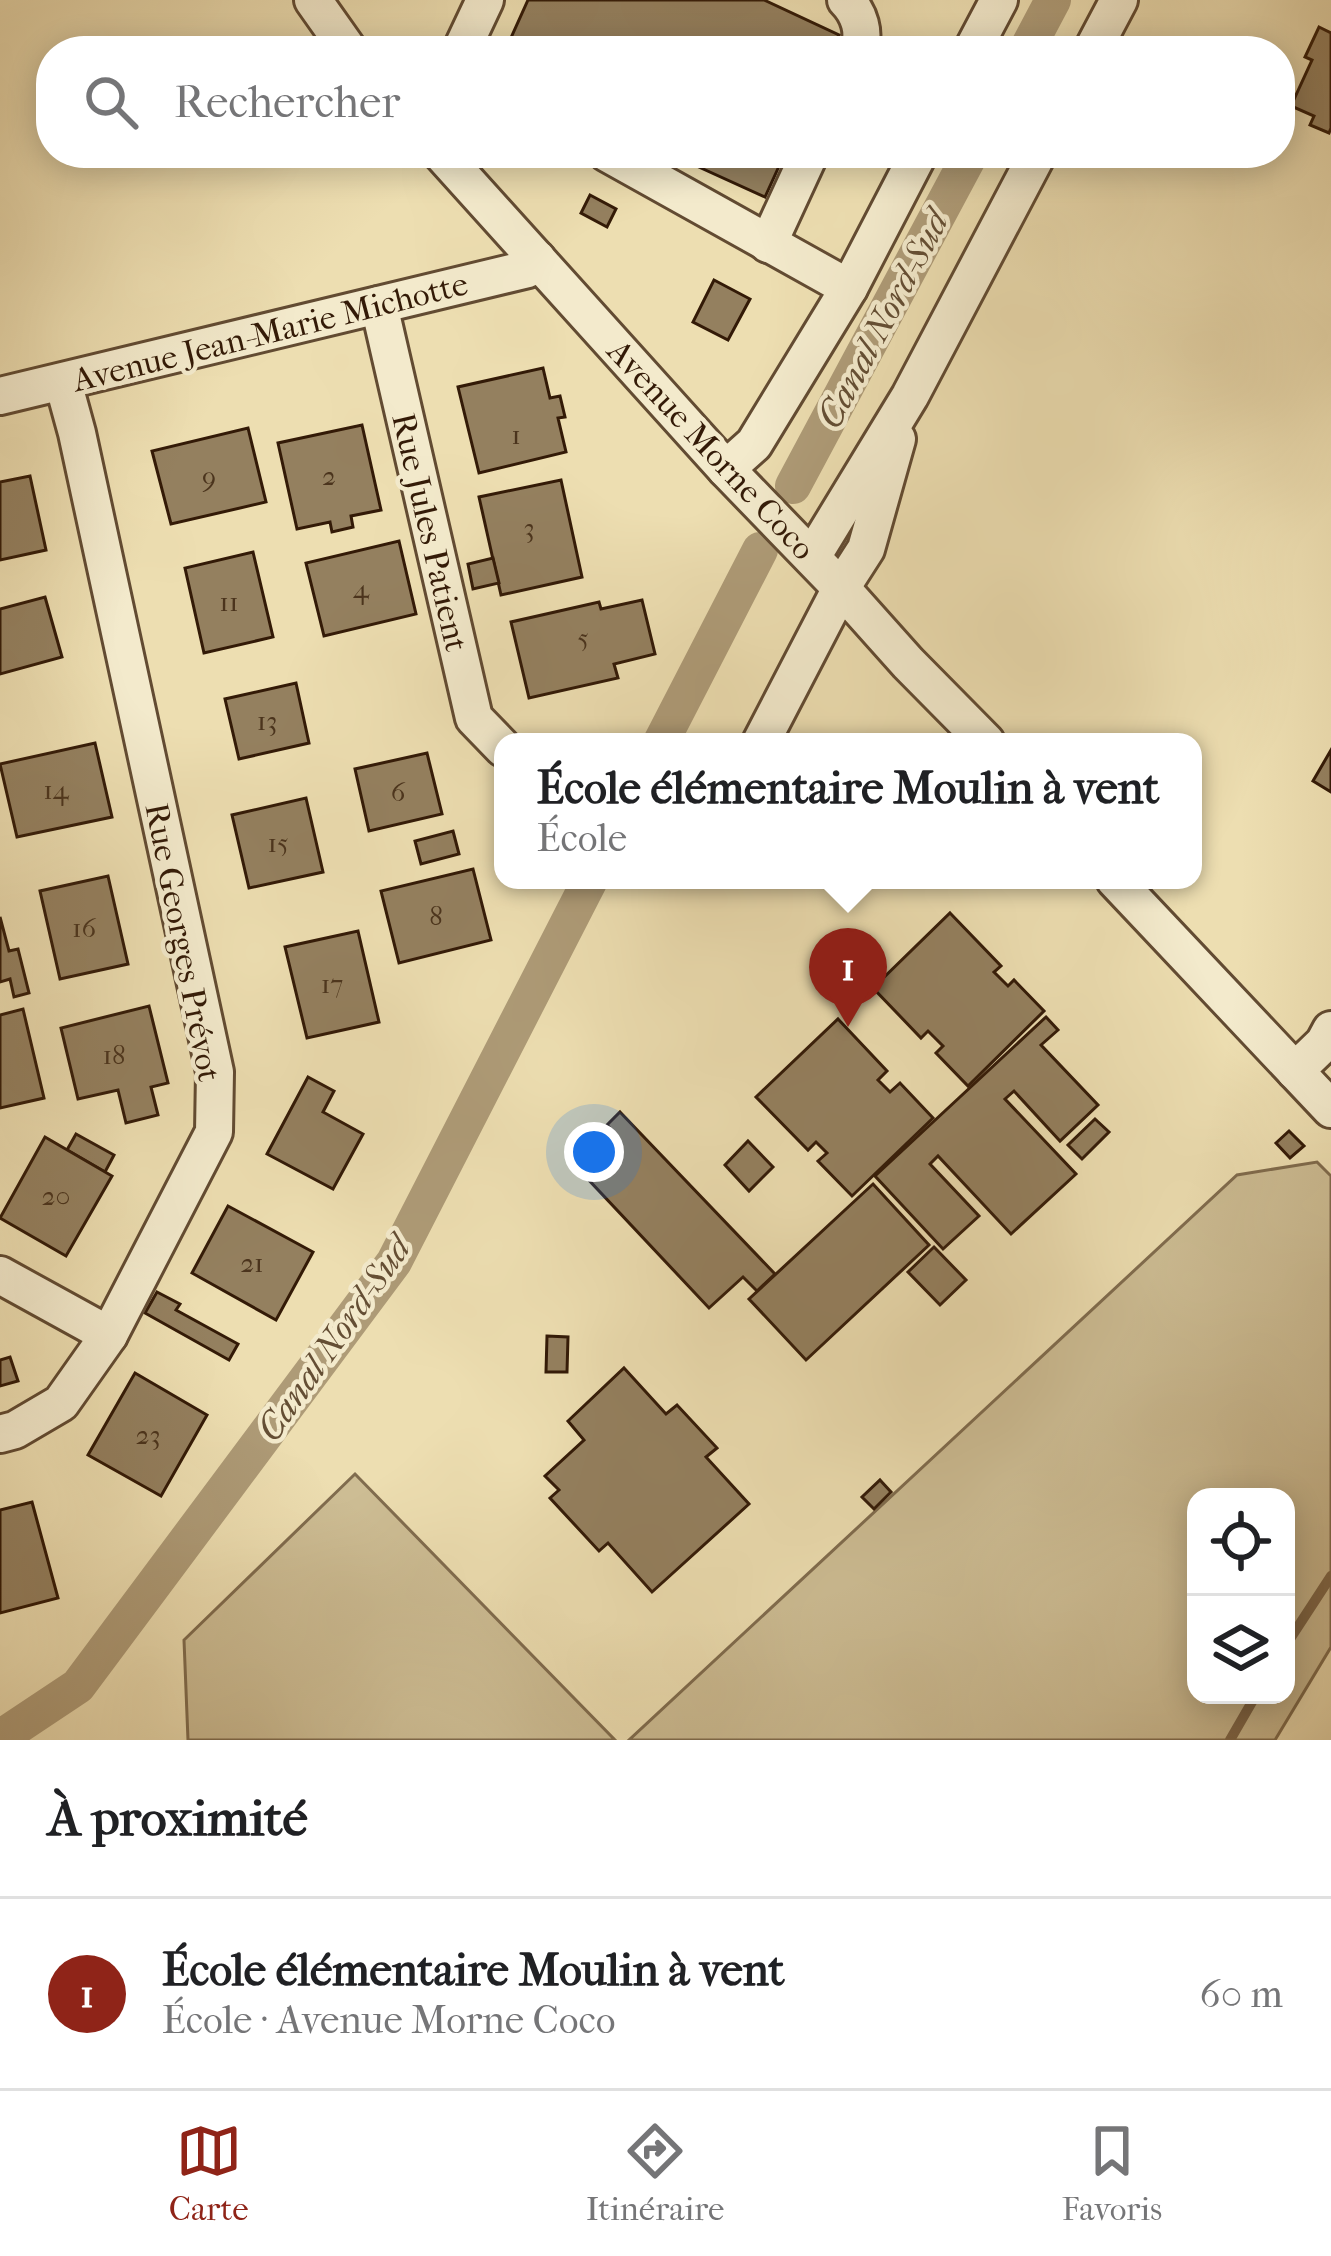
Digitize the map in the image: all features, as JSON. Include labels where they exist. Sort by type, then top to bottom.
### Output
[{"type":"street","points":[[313,0],[338,36]]},
{"type":"street","points":[[468,36],[485,0]]},
{"type":"street","points":[[846,0],[857,11],[861,36]]},
{"type":"street","points":[[980,36],[999,0]]},
{"type":"street","points":[[1100,36],[1119,0]]},
{"type":"street","name":"Avenue Morne Coco","points":[[454,168],[726,469],[977,733]]},
{"type":"street","points":[[634,168],[849,288]]},
{"type":"street","points":[[768,244],[803,168]]},
{"type":"street","points":[[726,469],[754,444],[849,288],[911,168]]},
{"type":"street","points":[[812,557],[910,396],[1030,168]]},
{"type":"street","name":"Avenue Jean-Marie Michotte","points":[[0,396],[528,269],[537,259]]},
{"type":"street","name":"Rue Jules Patient","points":[[379,305],[474,718],[494,739]]},
{"type":"street","name":"Rue Georges Prévot","points":[[0,1434],[61,1403],[109,1335],[214,1132],[215,1072],[63,382]]},
{"type":"street","points":[[766,733],[866,549],[910,396]]},
{"type":"street","points":[[1123,889],[1331,1109]]},
{"type":"street","points":[[1295,1071],[1331,1030]]},
{"type":"street","points":[[0,1275],[109,1335]]},
{"type":"shaded area","points":[[1317,1162],[1331,1176],[1331,1647],[1275,1740],[629,1740],[1237,1175]]},
{"type":"shaded area","points":[[355,1474],[615,1740],[188,1740],[184,1640]]},
{"type":"building","points":[[528,0],[764,0],[839,35],[838,36],[512,36]]},
{"type":"building","points":[[1319,27],[1331,33],[1329,133],[1310,125],[1314,116],[1295,108],[1312,60],[1305,57]]},
{"type":"building","points":[[701,168],[778,168],[765,197]]},
{"type":"building","points":[[590,195],[616,209],[607,227],[581,213]]},
{"type":"building","points":[[714,280],[750,299],[728,340],[693,322]]},
{"type":"building","points":[[543,368],[550,398],[560,396],[565,417],[558,418],[566,452],[479,473],[458,387]]},
{"type":"building","points":[[362,425],[381,510],[351,516],[353,527],[332,532],[330,522],[297,529],[278,443]]},
{"type":"building","points":[[248,428],[266,502],[171,524],[152,451]]},
{"type":"building","points":[[30,476],[46,550],[0,560],[0,482]]},
{"type":"building","points":[[561,480],[582,577],[501,595],[479,497]]},
{"type":"building","points":[[399,541],[416,614],[324,636],[306,563]]},
{"type":"building","points":[[253,552],[273,637],[204,653],[185,568]]},
{"type":"building","points":[[493,558],[499,583],[473,589],[468,564]]},
{"type":"building","points":[[45,597],[62,657],[0,674],[0,609]]},
{"type":"building","points":[[642,600],[655,654],[614,664],[618,678],[529,698],[511,622],[599,602],[601,609]]},
{"type":"building","points":[[296,683],[309,743],[239,759],[225,699]]},
{"type":"building","points":[[95,743],[112,817],[17,837],[0,764]]},
{"type":"building","points":[[1331,750],[1331,792],[1313,781]]},
{"type":"building","points":[[427,753],[442,814],[369,831],[355,769]]},
{"type":"building","points":[[306,798],[323,872],[249,888],[232,815]]},
{"type":"building","points":[[453,831],[459,854],[421,864],[415,841]]},
{"type":"building","points":[[473,869],[491,940],[399,963],[381,891]]},
{"type":"building","points":[[108,876],[128,964],[60,979],[40,891]]},
{"type":"building","points":[[950,913],[1001,966],[994,972],[1008,986],[1014,980],[1044,1011],[968,1086],[936,1053],[943,1046],[928,1031],[921,1038],[873,988]]},
{"type":"building","points":[[0,917],[9,951],[18,949],[29,993],[14,997],[10,979],[0,982]]},
{"type":"building","points":[[358,931],[379,1022],[307,1038],[285,947]]},
{"type":"building","points":[[149,1006],[168,1083],[151,1087],[158,1115],[126,1123],[118,1090],[78,1099],[61,1028]]},
{"type":"building","points":[[23,1009],[44,1098],[0,1108],[0,1015]]},
{"type":"building","points":[[1046,1017],[1058,1030],[1041,1045],[1098,1105],[1060,1141],[1014,1091],[1005,1099],[1076,1174],[1011,1234],[938,1156],[930,1164],[979,1216],[943,1249],[875,1176]]},
{"type":"building","points":[[838,1019],[887,1071],[878,1080],[890,1092],[900,1083],[933,1118],[852,1196],[818,1161],[827,1153],[816,1142],[808,1150],[756,1097]]},
{"type":"building","points":[[308,1077],[334,1091],[323,1112],[363,1134],[333,1189],[267,1154]]},
{"type":"building","points":[[620,1112],[775,1274],[757,1291],[743,1277],[709,1308],[570,1160]]},
{"type":"building","points":[[1095,1119],[1109,1132],[1082,1159],[1068,1145]]},
{"type":"building","points":[[1289,1131],[1304,1146],[1290,1158],[1276,1143]]},
{"type":"building","points":[[76,1134],[114,1155],[105,1172],[67,1150]]},
{"type":"building","points":[[45,1137],[112,1176],[66,1256],[0,1218]]},
{"type":"building","points":[[748,1141],[773,1167],[749,1191],[725,1165]]},
{"type":"building","points":[[873,1184],[929,1245],[806,1360],[749,1299]]},
{"type":"building","points":[[228,1206],[313,1252],[276,1320],[192,1273]]},
{"type":"building","points":[[934,1247],[966,1280],[940,1305],[908,1272]]},
{"type":"building","points":[[157,1292],[180,1304],[176,1310],[238,1344],[229,1360],[145,1313]]},
{"type":"building","points":[[547,1336],[568,1337],[567,1372],[546,1372]]},
{"type":"building","points":[[10,1357],[18,1381],[0,1386],[0,1360]]},
{"type":"building","points":[[624,1368],[666,1414],[677,1405],[717,1448],[706,1457],[749,1504],[652,1592],[608,1543],[599,1551],[550,1498],[559,1490],[545,1476],[584,1440],[568,1421]]},
{"type":"building","points":[[135,1373],[207,1415],[161,1496],[88,1455]]},
{"type":"building","points":[[880,1480],[891,1492],[874,1509],[862,1497]]},
{"type":"building","points":[[32,1502],[58,1598],[0,1613],[0,1510]]},
{"type":"waterway","name":"Canal Nord-Sud","points":[[1034,36],[1053,0]]},
{"type":"waterway","name":"Canal Nord-Sud","points":[[793,486],[963,168]]},
{"type":"waterway","name":"Canal Nord-Sud","points":[[666,733],[760,550]]},
{"type":"waterway","name":"Canal Nord-Sud","points":[[0,1738],[78,1686],[394,1262],[585,889]]},
{"type":"waterway","points":[[1295,1631],[1331,1576]]},
{"type":"waterway","points":[[1230,1740],[1251,1704]]},
{"type":"place","name":"École élémentaire Moulin à vent","points":[[848,1027]]}]
